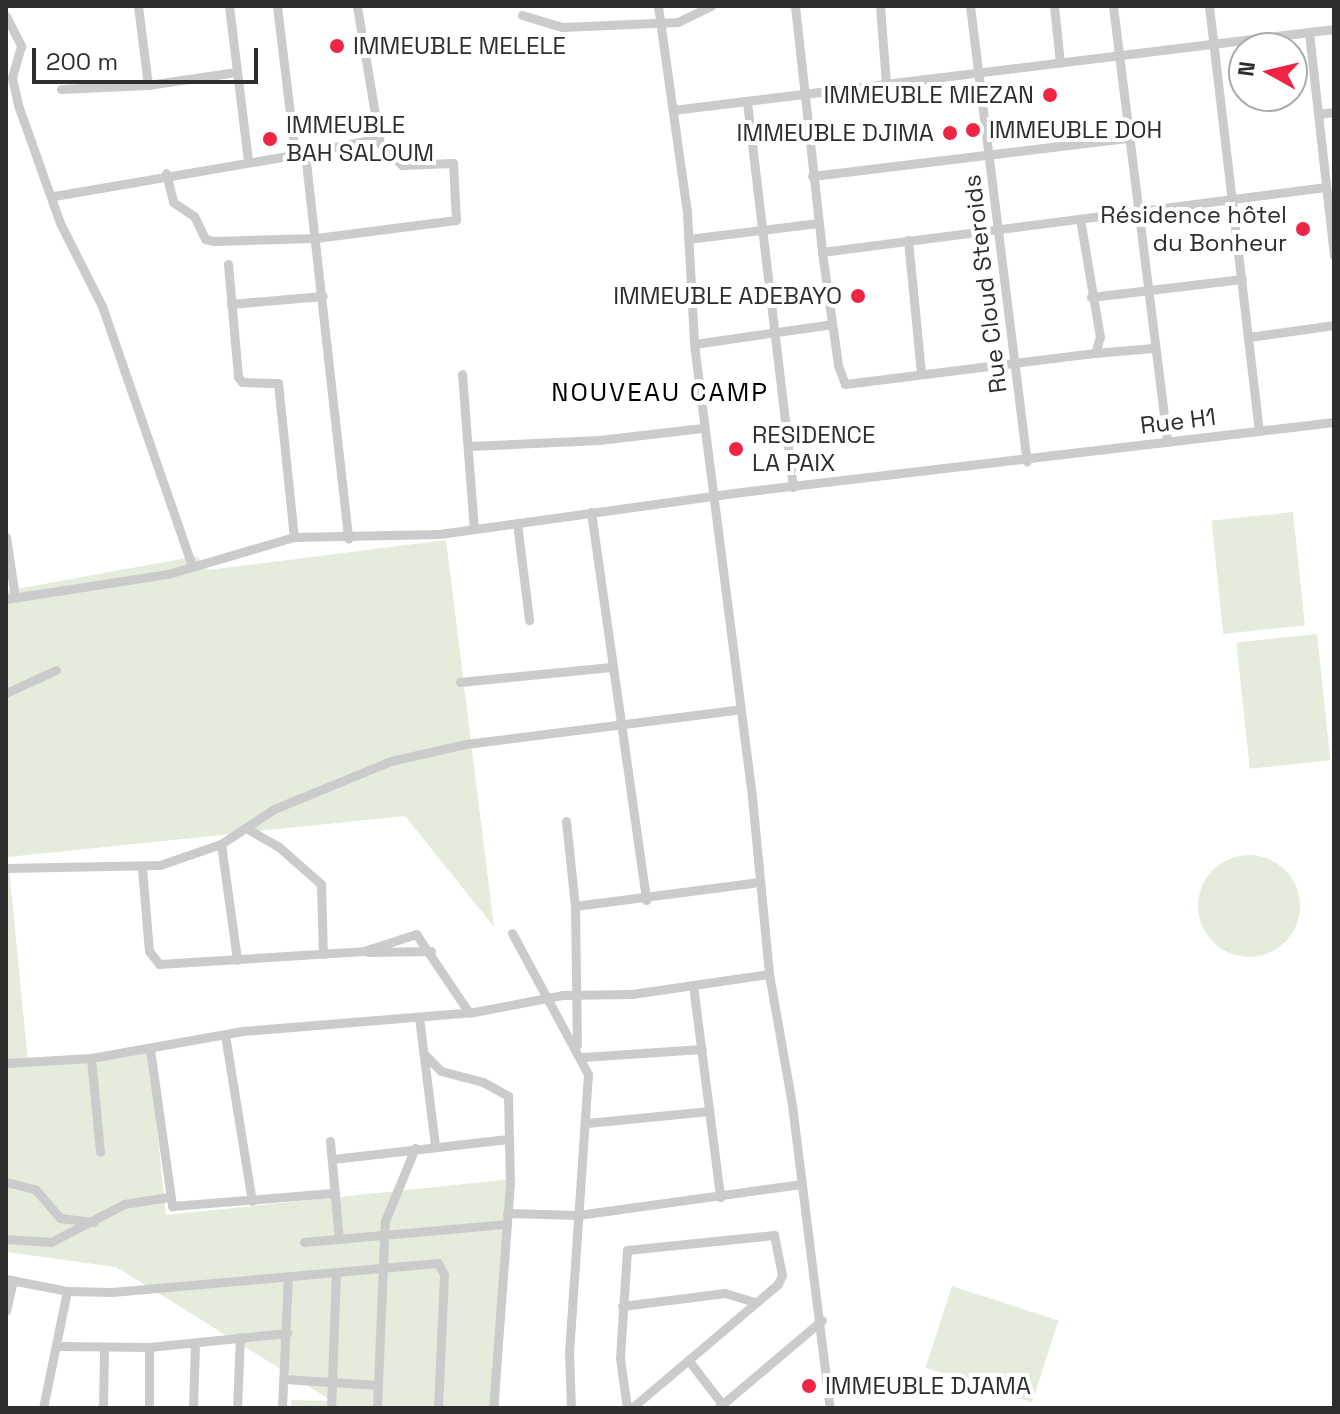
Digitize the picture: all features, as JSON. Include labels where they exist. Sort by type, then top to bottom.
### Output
[{"type":"street","points":[[138,6],[148,85]]},
{"type":"street","points":[[229,6],[248,160]]},
{"type":"street","points":[[277,6],[316,238],[348,539]]},
{"type":"street","points":[[166,173],[173,202],[194,216],[205,239],[316,238],[456,220],[453,163],[402,165],[378,141],[357,6]]},
{"type":"street","points":[[658,6],[688,239],[702,428],[769,974],[822,1320],[828,1407]]},
{"type":"street","points":[[522,15],[562,27],[660,20],[678,22],[711,6]]},
{"type":"street","points":[[795,6],[818,223],[832,324],[845,384],[1153,348]]},
{"type":"street","points":[[880,6],[886,84]]},
{"type":"street","name":"Rue Cloud Steroids","points":[[970,6],[1027,461]]},
{"type":"street","points":[[1054,6],[1060,63]]},
{"type":"street","points":[[1113,6],[1167,442]]},
{"type":"street","points":[[1209,6],[1259,431]]},
{"type":"street","points":[[6,16],[21,46],[12,78],[18,105],[54,196],[60,223],[102,306],[191,563]]},
{"type":"street","points":[[673,110],[1334,29]]},
{"type":"street","points":[[1309,33],[1334,256]]},
{"type":"street","points":[[61,89],[148,85],[236,72]]},
{"type":"street","points":[[747,102],[759,231],[793,487]]},
{"type":"street","points":[[1318,114],[1334,112]]},
{"type":"street","points":[[812,176],[1127,138]]},
{"type":"street","points":[[54,196],[166,173],[378,141]]},
{"type":"street","points":[[822,252],[1326,187]]},
{"type":"street","points":[[1080,219],[1100,337],[1095,353]]},
{"type":"street","points":[[688,239],[818,223]]},
{"type":"street","points":[[908,240],[921,373]]},
{"type":"street","points":[[228,264],[240,381],[278,383],[294,537]]},
{"type":"street","points":[[1091,297],[1242,279]]},
{"type":"street","points":[[231,304],[323,296]]},
{"type":"street","points":[[694,344],[832,324]]},
{"type":"street","points":[[1249,337],[1334,325]]},
{"type":"street","points":[[462,374],[474,529]]},
{"type":"street","name":"Rue H1","points":[[11,598],[168,574],[191,563],[294,537],[348,539],[474,529],[711,496],[1027,461],[1334,422]]},
{"type":"street","points":[[469,446],[599,440],[702,428]]},
{"type":"street","points":[[591,512],[646,900]]},
{"type":"street","points":[[517,523],[529,620]]},
{"type":"street","points":[[6,537],[11,598]]},
{"type":"street","points":[[460,682],[611,667]]},
{"type":"street","points":[[6,693],[56,670]]},
{"type":"street","points":[[6,868],[142,868],[221,844],[274,809],[391,761],[466,744],[621,727],[737,710]]},
{"type":"street","points":[[566,821],[575,906],[577,1048]]},
{"type":"street","points":[[246,828],[290,855],[321,884],[323,954]]},
{"type":"street","points":[[221,844],[237,960]]},
{"type":"street","points":[[142,868],[153,958],[167,964],[364,951],[431,951]]},
{"type":"street","points":[[575,906],[646,900],[759,882]]},
{"type":"street","points":[[512,933],[545,1000],[583,1057],[587,1123],[578,1215],[571,1408]]},
{"type":"street","points":[[364,951],[416,934],[431,951],[469,1013]]},
{"type":"street","points":[[6,1063],[91,1058],[225,1035],[469,1013],[575,995],[693,985],[769,974]]},
{"type":"street","points":[[693,985],[720,1197]]},
{"type":"street","points":[[419,1017],[435,1146]]},
{"type":"street","points":[[225,1035],[252,1201]]},
{"type":"street","points":[[150,1049],[168,1197],[172,1206],[182,1209],[335,1193]]},
{"type":"street","points":[[583,1057],[702,1049]]},
{"type":"street","points":[[424,1054],[441,1071],[506,1092],[507,1219],[493,1408]]},
{"type":"street","points":[[91,1058],[100,1152]]},
{"type":"street","points":[[587,1123],[709,1111]]},
{"type":"street","points":[[333,1159],[508,1139]]},
{"type":"street","points":[[330,1141],[339,1239]]},
{"type":"street","points":[[377,1408],[388,1205],[415,1148]]},
{"type":"street","points":[[6,1182],[35,1189],[60,1218],[94,1222]]},
{"type":"street","points":[[304,1242],[507,1219],[578,1215],[802,1184]]},
{"type":"street","points":[[6,1239],[51,1242],[135,1201],[168,1197]]},
{"type":"street","points":[[774,1235],[781,1280],[689,1361],[629,1408],[622,1306],[627,1250],[774,1235]]},
{"type":"street","points":[[6,1311],[9,1280],[67,1291],[288,1277],[431,1262],[443,1268],[438,1408]]},
{"type":"street","points":[[331,1408],[336,1272]]},
{"type":"street","points":[[282,1408],[288,1277]]},
{"type":"street","points":[[43,1408],[67,1291]]},
{"type":"street","points":[[622,1306],[725,1293],[755,1302]]},
{"type":"street","points":[[689,1361],[720,1406],[822,1320]]},
{"type":"street","points":[[57,1346],[104,1350],[287,1333]]},
{"type":"street","points":[[237,1408],[240,1337]]},
{"type":"street","points":[[193,1408],[195,1343]]},
{"type":"street","points":[[149,1347],[149,1408]]},
{"type":"street","points":[[103,1408],[104,1350]]},
{"type":"street","points":[[284,1379],[378,1385]]},
{"type":"green space","points":[[1293,512],[1305,625],[1223,634],[1211,521]]},
{"type":"green space","points":[[446,540],[494,927],[405,816],[8,857],[28,1062],[149,1050],[166,1215],[513,1179],[499,1408],[291,1408],[291,1400],[332,1401],[116,1267],[6,1252],[6,591],[197,556],[208,570]]},
{"type":"green space","points":[[1317,634],[1330,760],[1250,769],[1236,642]]},
{"type":"green space","points":[[1249,855],[1278,863],[1292,877],[1300,906],[1292,935],[1278,949],[1249,957],[1220,949],[1206,935],[1198,906],[1206,877],[1220,863]]},
{"type":"green space","points":[[952,1286],[1059,1321],[1032,1402],[925,1368]]},
{"type":"place","name":"IMMEUBLE MELELE","points":[[337,46]]},
{"type":"place","name":"IMMEUBLE MIEZAN","points":[[1050,95]]},
{"type":"place","name":"IMMEUBLE DOH","points":[[973,130]]},
{"type":"place","name":"IMMEUBLE DJIMA","points":[[950,133]]},
{"type":"place","name":"IMMEUBLE BAH SALOUM","points":[[270,139]]},
{"type":"place","name":"Résidence hôtel du Bonheur","points":[[1303,229]]},
{"type":"place","name":"IMMEUBLE ADEBAYO","points":[[858,296]]},
{"type":"place","name":"RESIDENCE LA PAIX","points":[[736,449]]},
{"type":"place","name":"IMMEUBLE DJAMA","points":[[809,1386]]},
{"type":"district","name":"NOUVEAU CAMP","points":[[660,393]]}]
